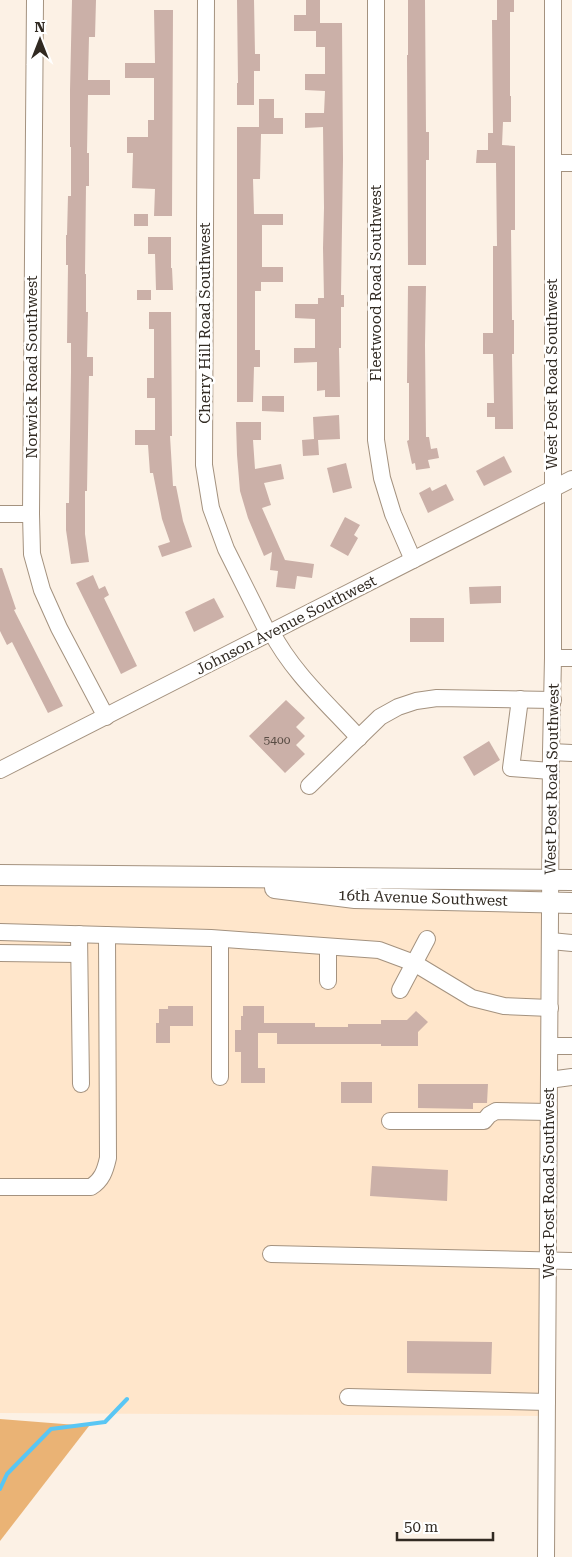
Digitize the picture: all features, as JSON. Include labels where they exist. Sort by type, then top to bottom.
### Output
[{"type":"main road","name":"16th Avenue Southwest","points":[[0,875],[572,880]]},
{"type":"main road","name":"16th Avenue Southwest","points":[[184,876],[355,898],[572,902]]},
{"type":"street","name":"Norwick Road Southwest","points":[[35,0],[32,554],[42,590],[59,628],[106,717]]},
{"type":"street","name":"Cherry Hill Road Southwest","points":[[206,0],[204,465],[211,508],[226,549],[269,632],[280,649],[290,663],[360,738]]},
{"type":"street","name":"Fleetwood Road Southwest","points":[[376,0],[376,440],[382,478],[393,514],[413,560]]},
{"type":"street","name":"West Post Road Southwest","points":[[546,1557],[553,658],[553,0]]},
{"type":"street","points":[[552,163],[572,163]]},
{"type":"street","name":"Johnson Avenue Southwest","points":[[0,770],[572,479]]},
{"type":"street","points":[[0,514],[31,514]]},
{"type":"street","points":[[553,658],[572,658]]},
{"type":"street","points":[[309,786],[380,717],[398,707],[416,701],[437,698],[552,700]]},
{"type":"street","points":[[520,699],[511,768],[551,771]]},
{"type":"street","points":[[551,752],[572,753]]},
{"type":"street","points":[[0,932],[220,939],[379,950],[414,963],[472,998],[504,1006],[550,1008]]},
{"type":"street","points":[[79,934],[81,1084]]},
{"type":"street","points":[[0,1187],[91,1188],[99,1182],[105,1171],[108,1158],[108,935]]},
{"type":"street","points":[[220,939],[220,1077]]},
{"type":"street","points":[[400,990],[427,939]]},
{"type":"street","points":[[551,942],[572,943]]},
{"type":"street","points":[[328,947],[328,981]]},
{"type":"street","points":[[0,953],[80,954]]},
{"type":"street","points":[[550,1046],[572,1046]]},
{"type":"street","points":[[550,1080],[572,1076]]},
{"type":"street","points":[[390,1121],[484,1121],[496,1111],[549,1112]]},
{"type":"street","points":[[271,1254],[572,1261]]},
{"type":"street","points":[[348,1397],[547,1402]]},
{"type":"shaded area","points":[[0,875],[551,879],[547,1416],[0,1413]]},
{"type":"shaded area","points":[[0,1419],[89,1426],[0,1541]]},
{"type":"building","points":[[72,0],[96,0],[95,37],[89,37],[88,80],[110,80],[110,95],[88,95],[87,153],[89,153],[89,186],[86,186],[85,274],[86,312],[88,312],[87,357],[93,357],[93,376],[89,376],[87,491],[85,491],[85,534],[89,562],[71,564],[66,530],[66,503],[69,503],[71,343],[67,343],[68,265],[66,265],[66,235],[68,196],[71,196],[70,90]]},
{"type":"building","points":[[237,0],[254,0],[255,54],[260,54],[260,71],[254,71],[254,105],[237,105]]},
{"type":"building","points":[[306,0],[320,0],[320,23],[342,23],[343,160],[341,295],[344,295],[344,307],[341,307],[341,348],[339,348],[340,397],[325,397],[325,390],[317,391],[317,362],[294,363],[294,348],[315,348],[315,319],[295,318],[295,304],[318,304],[318,298],[324,298],[323,127],[305,128],[305,113],[324,113],[325,91],[305,90],[305,74],[325,74],[325,47],[316,47],[316,31],[294,31],[294,15],[306,15]]},
{"type":"building","points":[[408,0],[425,0],[426,132],[429,132],[429,160],[426,160],[426,265],[408,265]]},
{"type":"building","points":[[497,0],[514,0],[514,12],[510,12],[511,122],[503,122],[502,145],[515,146],[515,230],[511,230],[512,320],[514,320],[514,354],[512,354],[513,429],[495,429],[495,417],[487,417],[487,403],[494,403],[493,354],[483,354],[483,333],[493,333],[493,246],[497,246],[496,163],[476,163],[477,150],[488,150],[488,133],[493,133],[492,20],[497,20]]},
{"type":"building","points":[[154,10],[173,10],[172,216],[154,216],[155,189],[132,188],[133,153],[127,153],[127,137],[148,137],[148,120],[154,120],[154,78],[125,78],[125,63],[155,63]]},
{"type":"building","points":[[259,99],[274,99],[274,118],[283,118],[283,134],[261,134],[260,179],[253,179],[254,214],[283,214],[283,225],[262,225],[262,267],[283,267],[283,282],[261,282],[261,291],[255,291],[255,350],[260,350],[260,367],[254,367],[253,402],[237,402],[237,127],[259,127]]},
{"type":"building","points":[[134,214],[148,214],[148,226],[134,226]]},
{"type":"building","points":[[148,237],[171,237],[173,290],[156,290],[155,254],[148,254]]},
{"type":"building","points":[[408,286],[426,286],[426,437],[429,437],[431,449],[437,448],[439,458],[428,460],[430,468],[416,470],[415,463],[412,464],[407,441],[409,440],[409,383],[407,383]]},
{"type":"building","points":[[137,290],[151,290],[151,300],[137,300]]},
{"type":"building","points":[[149,312],[171,312],[172,436],[170,436],[173,486],[176,486],[183,521],[192,547],[162,557],[158,546],[170,542],[162,519],[153,473],[150,473],[148,445],[135,445],[135,430],[155,430],[155,398],[147,398],[147,378],[154,378],[154,329],[149,329]]},
{"type":"building","points":[[262,396],[284,396],[284,412],[262,411]]},
{"type":"building","points":[[339,415],[340,439],[318,440],[319,455],[303,456],[302,440],[314,439],[313,417]]},
{"type":"building","points":[[236,422],[261,422],[261,440],[253,440],[255,469],[281,464],[284,479],[264,483],[271,505],[262,508],[285,560],[314,564],[312,578],[297,576],[295,589],[276,587],[278,571],[270,570],[272,552],[264,556],[248,518],[240,491]]},
{"type":"building","points":[[504,456],[512,472],[484,486],[476,471]]},
{"type":"building","points":[[346,463],[352,488],[333,493],[327,468]]},
{"type":"building","points":[[446,484],[454,500],[428,513],[419,493],[430,487],[432,491]]},
{"type":"building","points":[[345,517],[360,525],[354,535],[358,538],[348,556],[330,546]]},
{"type":"building","points":[[0,568],[2,568],[16,609],[14,610],[63,706],[48,713],[12,642],[7,645],[0,631]]},
{"type":"building","points":[[93,575],[99,589],[105,586],[109,595],[104,598],[137,666],[121,674],[76,583]]},
{"type":"building","points":[[501,586],[501,603],[470,604],[469,587]]},
{"type":"building","points":[[214,598],[224,617],[194,632],[185,612]]},
{"type":"building","points":[[410,618],[444,618],[444,642],[410,642]]},
{"type":"building","points":[[286,700],[305,718],[296,727],[305,736],[296,745],[305,754],[285,773],[249,736]]},
{"type":"building","points":[[489,741],[500,760],[474,776],[463,757]]},
{"type":"building","points":[[168,1006],[193,1006],[193,1026],[170,1026],[170,1043],[156,1043],[156,1023],[159,1023],[159,1009],[168,1009]]},
{"type":"building","points":[[243,1006],[264,1006],[264,1023],[315,1023],[315,1027],[348,1027],[348,1024],[381,1024],[381,1020],[407,1020],[416,1011],[428,1022],[418,1032],[418,1046],[277,1044],[277,1033],[258,1033],[258,1068],[265,1068],[265,1083],[241,1083],[241,1052],[235,1052],[235,1030],[241,1030]]},
{"type":"building","points":[[341,1082],[372,1082],[372,1103],[341,1103]]},
{"type":"building","points":[[418,1084],[488,1084],[487,1103],[473,1103],[473,1109],[418,1108]]},
{"type":"building","points":[[372,1166],[448,1170],[447,1201],[370,1196]]},
{"type":"building","points":[[407,1341],[492,1342],[491,1374],[407,1373]]},
{"type":"waterway","points":[[0,1489],[7,1474],[51,1429],[105,1422],[127,1399]]}]
